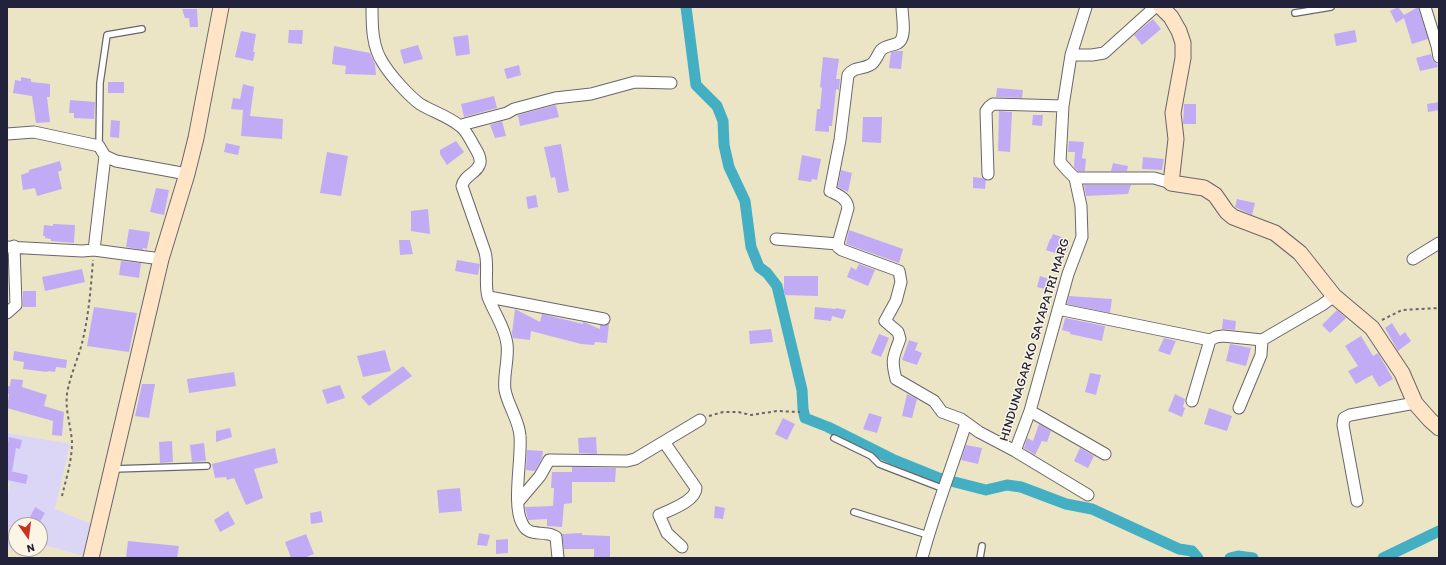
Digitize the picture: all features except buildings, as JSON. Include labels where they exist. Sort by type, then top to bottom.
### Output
[{"type":"main road","points":[[91,558],[161,259],[187,174],[198,131],[221,7]]},
{"type":"main road","points":[[1161,7],[1171,17],[1179,31],[1183,43],[1183,58],[1173,112],[1176,139],[1171,183],[1204,188],[1215,195],[1232,217],[1265,229],[1283,239],[1300,253],[1334,296],[1372,328],[1402,373],[1415,403],[1439,428]]},
{"type":"street","points":[[372,7],[372,22],[376,48],[382,63],[399,84],[419,103],[461,126],[479,155],[480,162],[477,169],[462,182],[462,186],[485,252],[487,262],[486,287],[506,335],[508,347],[505,382],[506,391],[520,434],[518,502],[521,523],[527,530],[536,534],[548,534],[556,537],[558,558]]},
{"type":"street","points":[[902,7],[903,35],[901,40],[897,43],[886,46],[881,50],[870,65],[856,68],[848,75],[840,140],[830,191],[845,200],[848,204],[838,247],[842,250],[899,271],[901,282],[898,294],[896,301],[885,321],[900,335],[900,339],[892,359],[892,366],[896,379],[934,401],[942,412],[966,423],[979,432],[1015,451]]},
{"type":"street","points":[[1086,7],[1071,55],[1063,106],[1060,162],[1076,178],[1154,178],[1171,183]]},
{"type":"street","points":[[1071,55],[1092,55],[1104,53],[1155,7]]},
{"type":"street","points":[[1425,7],[1438,49]]},
{"type":"street","points":[[461,126],[555,98],[591,94],[635,82],[671,83]]},
{"type":"street","points":[[988,174],[986,112],[989,107],[993,104],[1063,106]]},
{"type":"street","points":[[7,134],[34,132],[102,151],[116,161],[187,174]]},
{"type":"street","points":[[94,250],[102,151]]},
{"type":"street","name":"HINDUNAGAR KO SAYAPATRI MARG","points":[[1076,178],[1081,206],[1082,237],[1068,274],[1030,411],[1015,451],[1088,495]]},
{"type":"street","points":[[776,239],[838,244]]},
{"type":"street","points":[[1413,259],[1439,243]]},
{"type":"street","points":[[7,313],[16,305],[11,247],[82,251],[94,250],[161,259]]},
{"type":"street","points":[[1058,309],[1210,340],[1223,336],[1262,340],[1322,305],[1334,296]]},
{"type":"street","points":[[489,297],[604,319]]},
{"type":"street","points":[[1192,401],[1210,340]]},
{"type":"street","points":[[1239,408],[1261,355],[1262,340]]},
{"type":"street","points":[[1357,501],[1343,425],[1344,418],[1350,415],[1415,403]]},
{"type":"street","points":[[1030,411],[1105,454]]},
{"type":"street","points":[[518,502],[540,476],[549,460],[627,461],[635,459],[700,420]]},
{"type":"street","points":[[922,558],[940,496],[966,423]]},
{"type":"street","points":[[664,442],[696,488],[696,493],[692,498],[659,515],[667,533],[682,547]]},
{"type":"lane","points":[[1295,13],[1331,7]]},
{"type":"lane","points":[[102,151],[100,83],[107,35],[142,29]]},
{"type":"lane","points":[[834,438],[871,456],[884,466],[944,487]]},
{"type":"lane","points":[[111,469],[207,466]]},
{"type":"lane","points":[[854,512],[928,535]]},
{"type":"lane","points":[[980,558],[982,546]]},
{"type":"path","points":[[62,496],[70,462],[72,445],[67,409],[67,394],[83,340],[94,250]]},
{"type":"path","points":[[1372,328],[1377,322],[1402,310],[1439,308]]},
{"type":"path","points":[[700,420],[713,414],[724,412],[738,412],[751,415],[777,411],[800,412]]},
{"type":"shaded area","points":[[8,433],[70,444],[55,509],[98,527],[91,558],[48,546],[48,517],[8,517],[7,548],[7,495],[11,483],[7,482]]},
{"type":"waterway","points":[[686,7],[696,85],[717,106],[723,121],[724,145],[729,167],[745,201],[751,247],[759,267],[767,273],[777,286],[802,390],[805,418],[828,427],[892,459],[939,478],[986,490],[1007,485],[1021,487],[1066,504],[1092,509],[1179,549],[1192,551],[1198,558]]},
{"type":"waterway","points":[[1383,558],[1439,531]]},
{"type":"waterway","points":[[1230,558],[1238,556],[1253,558]]}]
